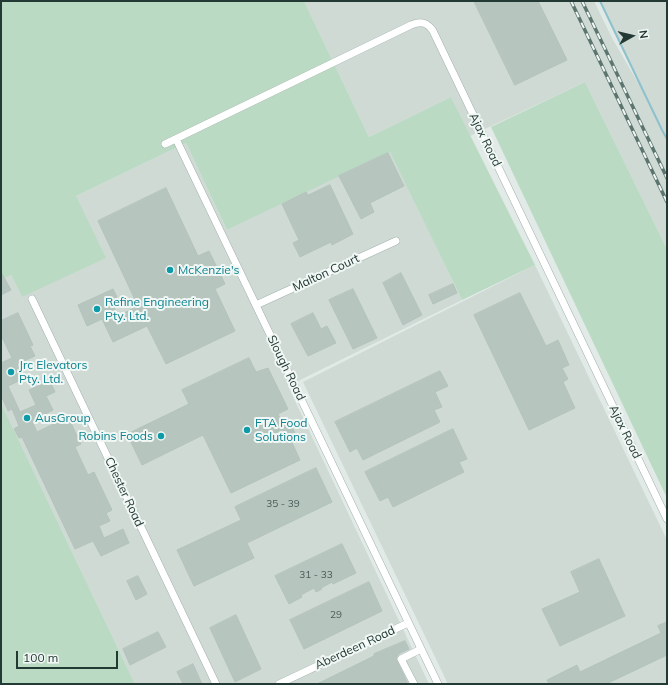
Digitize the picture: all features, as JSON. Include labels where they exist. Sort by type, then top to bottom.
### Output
[{"type":"street","name":"Ajax Road","points":[[165,144],[411,25],[420,22],[429,25],[667,519]]},
{"type":"street","name":"Slough Road","points":[[176,138],[438,684]]},
{"type":"street","name":"Malton Court","points":[[256,305],[396,241]]},
{"type":"street","name":"Chester Road","points":[[32,299],[216,684]]},
{"type":"street","name":"Aberdeen Road","points":[[279,684],[408,623]]},
{"type":"street","points":[[414,684],[401,659],[421,649]]},
{"type":"shaded area","points":[[304,1],[594,1],[612,38],[641,88],[600,1],[667,1],[667,249],[585,82],[470,136],[451,97],[369,137]]},
{"type":"shaded area","points":[[186,143],[227,230],[390,151],[462,300],[288,386],[429,684],[135,684],[1,403],[1,280],[11,275],[22,297],[76,196]]},
{"type":"shaded area","points":[[535,265],[667,540],[667,684],[448,684],[303,382]]},
{"type":"green space","points":[[1,1],[304,1],[369,137],[451,97],[535,265],[462,300],[390,152],[227,230],[186,143],[76,196],[106,258],[22,297],[11,275],[1,280]]},
{"type":"green space","points":[[585,82],[667,249],[667,498],[491,127]]},
{"type":"green space","points":[[1,403],[135,684],[1,684]]},
{"type":"building","points":[[474,1],[538,1],[567,60],[515,85]]},
{"type":"building","points":[[388,153],[404,186],[370,203],[374,212],[361,219],[339,176]]},
{"type":"building","points":[[330,185],[353,234],[332,245],[331,242],[300,257],[293,243],[299,240],[282,204],[306,192],[308,195]]},
{"type":"building","name":"McKenzie's","points":[[166,188],[198,256],[209,251],[225,284],[215,289],[235,331],[166,364],[147,326],[113,342],[102,319],[87,326],[78,305],[113,289],[117,297],[111,300],[118,316],[138,306],[98,221]]},
{"type":"building","points":[[1,272],[11,290],[1,295]]},
{"type":"building","points":[[401,273],[422,315],[403,325],[383,283]]},
{"type":"building","points":[[453,284],[457,293],[433,304],[429,295]]},
{"type":"building","points":[[353,289],[377,338],[353,349],[329,300]]},
{"type":"building","points":[[520,293],[546,346],[558,340],[569,365],[562,368],[568,379],[563,382],[575,408],[529,430],[474,315]]},
{"type":"building","points":[[18,313],[33,345],[30,346],[35,356],[17,364],[23,379],[8,386],[20,412],[36,405],[29,390],[50,381],[55,392],[46,396],[53,410],[32,421],[37,432],[68,417],[81,444],[75,447],[88,475],[94,472],[112,510],[106,513],[110,521],[99,526],[104,538],[123,529],[129,543],[101,556],[93,541],[75,549],[22,437],[19,438],[14,429],[19,426],[12,409],[8,411],[1,395],[1,363],[12,358],[1,335],[1,321]]},
{"type":"building","points":[[313,313],[321,329],[327,326],[336,343],[308,356],[291,324]]},
{"type":"building","name":"FTA Food Solutions","points":[[249,358],[256,372],[268,368],[288,409],[278,414],[283,424],[289,421],[296,435],[290,438],[300,460],[231,493],[203,435],[142,465],[127,434],[189,404],[182,390]]},
{"type":"building","points":[[440,371],[448,386],[435,392],[442,407],[434,410],[440,422],[363,460],[357,448],[350,452],[335,422]]},
{"type":"building","points":[[453,429],[467,459],[459,462],[464,472],[393,507],[388,497],[380,501],[365,472]]},
{"type":"building","points":[[316,468],[332,502],[247,543],[254,558],[194,586],[177,550],[241,520],[235,507]]},
{"type":"building","points":[[342,544],[356,573],[333,584],[332,582],[316,592],[314,588],[289,604],[275,576]]},
{"type":"building","points":[[599,559],[625,616],[560,646],[542,609],[580,592],[571,572]]},
{"type":"building","points":[[138,576],[147,594],[136,600],[127,581]]},
{"type":"building","points":[[369,582],[382,611],[304,649],[290,620]]},
{"type":"building","points":[[236,615],[261,669],[235,682],[210,628]]},
{"type":"building","points":[[667,622],[667,655],[606,684],[549,684],[547,680],[577,665],[580,672],[661,633],[658,626]]},
{"type":"building","points":[[158,632],[166,647],[130,665],[123,649]]},
{"type":"building","points":[[405,641],[409,649],[400,653],[396,659],[408,684],[317,684],[374,656],[374,654]]},
{"type":"building","points":[[193,664],[202,684],[183,684],[177,672]]},
{"type":"waterway","points":[[600,1],[667,139]]},
{"type":"railway","points":[[571,1],[667,202]]},
{"type":"railway","points":[[582,1],[667,178]]},
{"type":"place","name":"McKenzie's","points":[[170,270]]},
{"type":"place","name":"Refine Engineering Pty. Ltd.","points":[[97,309]]},
{"type":"place","name":"Jrc Elevators Pty. Ltd.","points":[[11,372]]},
{"type":"place","name":"AusGroup","points":[[27,418]]},
{"type":"place","name":"FTA Food Solutions","points":[[247,430]]},
{"type":"place","name":"Robins Foods","points":[[161,436]]}]
